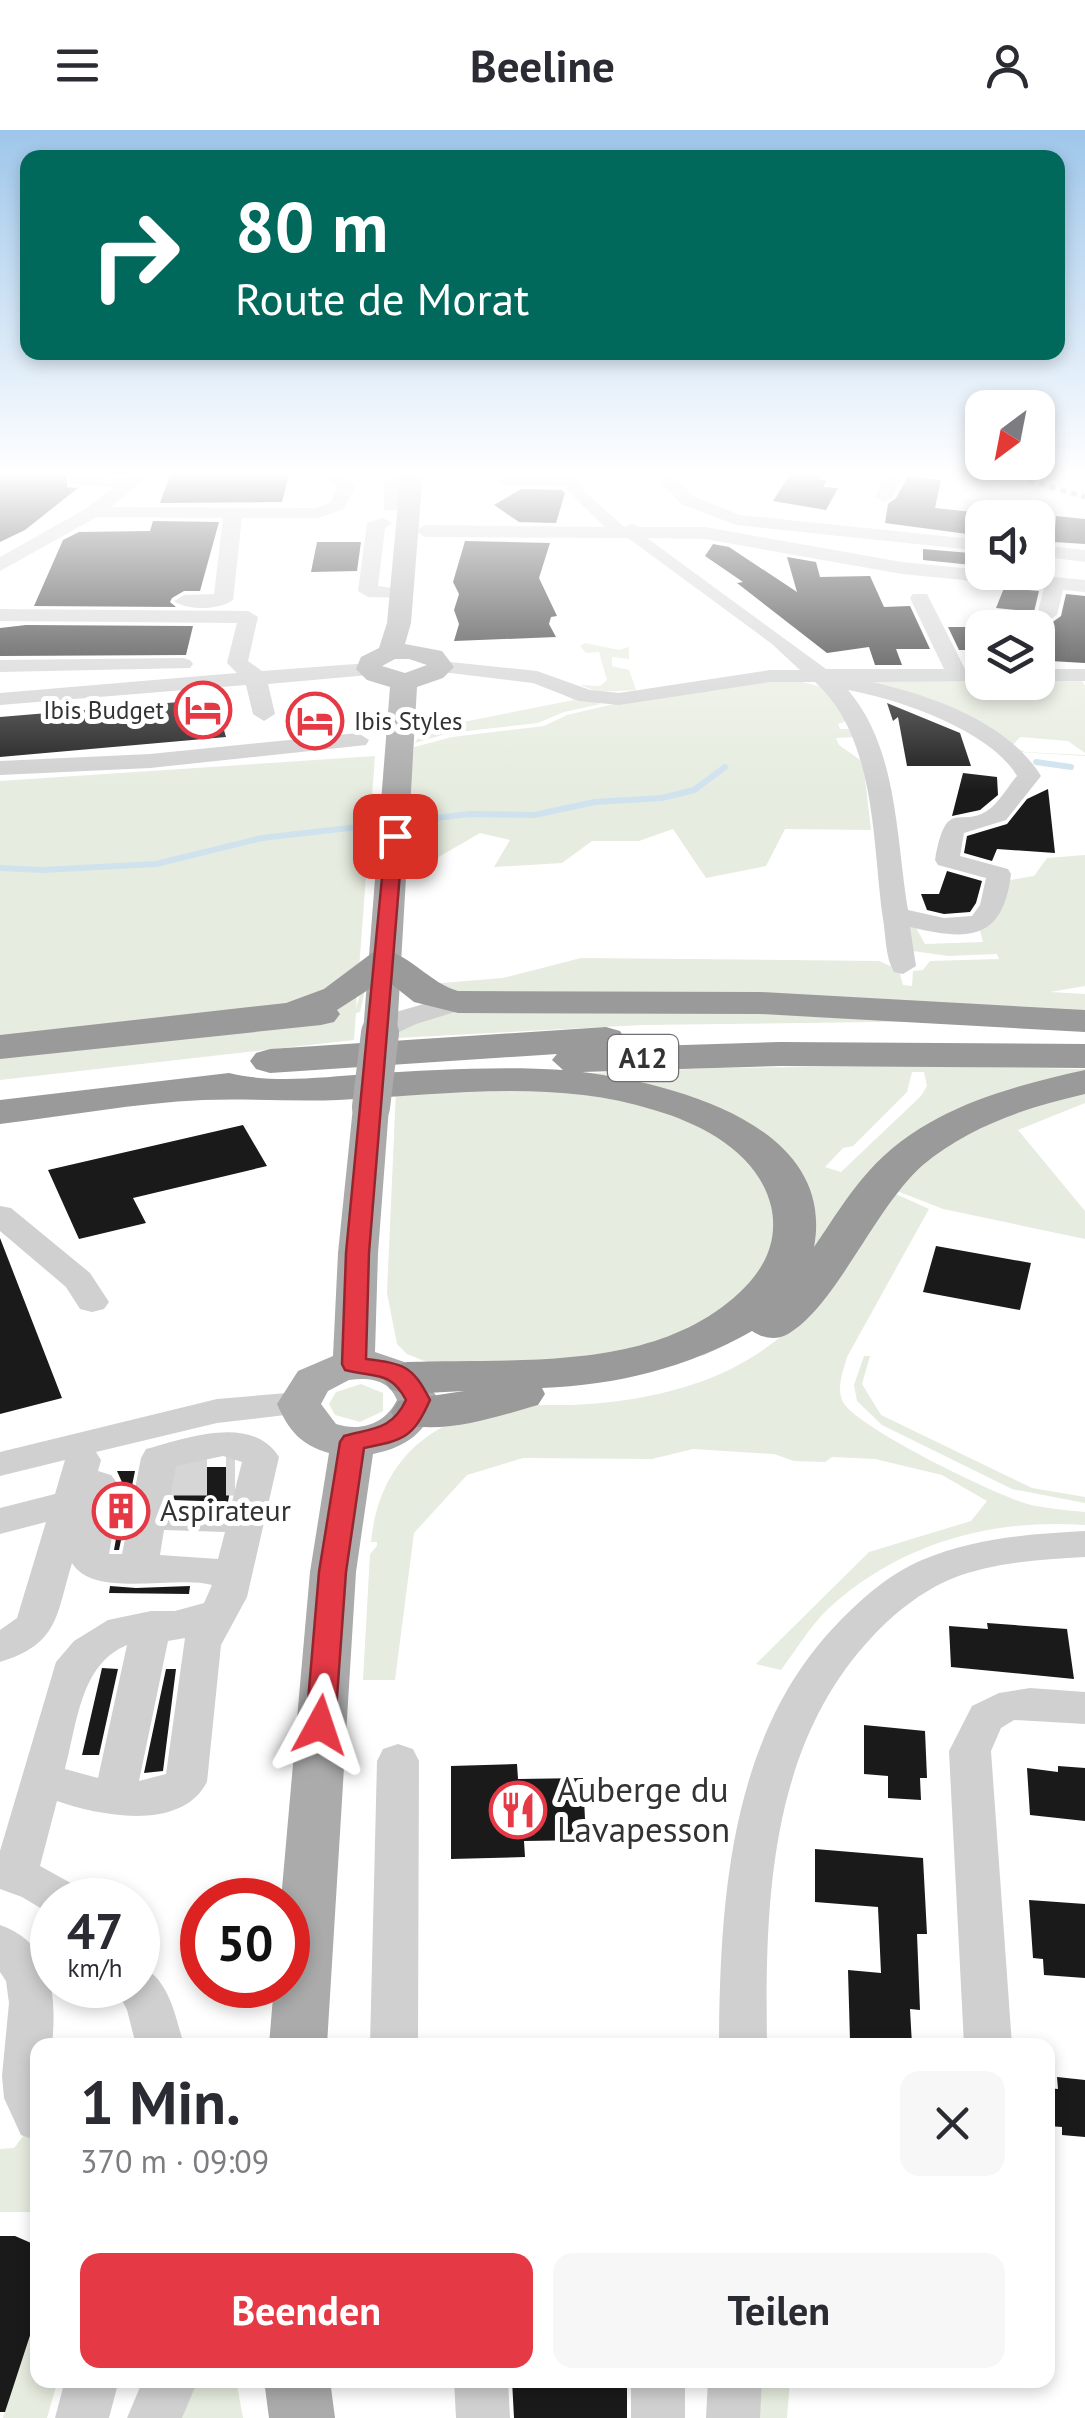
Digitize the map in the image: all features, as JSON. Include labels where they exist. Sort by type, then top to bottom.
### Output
[{"type":"highway","points":[[293,1014],[337,997],[385,962],[427,994],[458,1002],[778,1004],[1085,1021]]},
{"type":"highway","points":[[0,1047],[293,1014],[339,1017],[380,1032]]},
{"type":"highway","name":"A12","points":[[0,1091],[270,1061],[508,1044],[777,1035],[1085,1036]]},
{"type":"highway","name":"A12","points":[[0,1112],[365,1072],[645,1058],[848,1054],[1085,1056]]},
{"type":"highway","points":[[202,1088],[292,1090],[522,1078],[629,1090],[722,1123],[770,1161],[789,1192],[796,1218],[794,1246],[782,1276],[732,1324],[698,1342],[615,1365],[411,1395]]},
{"type":"highway","points":[[411,1395],[462,1408],[515,1394],[624,1384],[714,1359],[754,1337],[787,1311],[812,1283],[888,1174],[916,1150],[976,1114],[1029,1095],[1085,1082]]},
{"type":"main road","points":[[390,652],[399,622],[389,593],[394,578]]},
{"type":"main road","points":[[421,578],[430,660],[428,676],[404,680],[381,677],[369,669],[374,658],[390,652],[430,660]]},
{"type":"main road","points":[[354,1364],[358,1253],[380,1032],[404,680]]},
{"type":"main road","points":[[354,1364],[380,1366],[411,1395],[392,1434],[353,1442],[336,1440],[309,1426],[300,1404],[310,1383],[337,1368],[354,1364]]},
{"type":"main road","points":[[299,2038],[333,1572],[353,1442]]},
{"type":"main road","points":[[298,2388],[302,2418]]},
{"type":"street","points":[[0,602],[223,600],[226,578]]},
{"type":"street","points":[[370,578],[368,591],[389,593]]},
{"type":"street","points":[[690,578],[777,641],[855,709],[872,754],[903,966]]},
{"type":"street","points":[[1055,582],[1085,586]]},
{"type":"street","points":[[920,598],[958,675]]},
{"type":"street","points":[[0,616],[248,617],[237,663]]},
{"type":"street","points":[[430,660],[537,677],[587,696],[619,700],[770,676],[965,675]]},
{"type":"street","points":[[0,666],[237,663],[257,678],[264,714]]},
{"type":"street","points":[[0,699],[369,669]]},
{"type":"street","points":[[1055,675],[1085,675]]},
{"type":"street","points":[[823,678],[916,701],[1004,748],[1026,766],[1029,776],[998,815],[962,823],[952,830],[948,860],[999,874],[990,913],[984,920],[948,927],[894,914]]},
{"type":"street","points":[[0,768],[150,761],[358,740]]},
{"type":"street","points":[[380,1032],[406,1018],[458,1002]]},
{"type":"street","points":[[0,1215],[78,1280],[92,1302]]},
{"type":"street","points":[[0,1464],[217,1411],[300,1404]]},
{"type":"street","points":[[0,1647],[26,1635],[36,1622],[87,1441]]},
{"type":"street","points":[[43,1776],[103,1796],[158,1795],[180,1790],[186,1782],[201,1644],[226,1595],[246,1519],[247,1475],[261,1457],[245,1446],[224,1442],[159,1458],[161,1476],[147,1518],[138,1569]]},
{"type":"street","points":[[0,1521],[98,1484],[102,1488],[89,1560],[103,1568],[205,1570],[226,1595]]},
{"type":"street","points":[[147,1518],[246,1519]]},
{"type":"street","points":[[743,2038],[744,1931],[760,1822],[782,1742],[807,1686],[828,1654],[871,1608],[945,1565],[1014,1547],[1085,1544]]},
{"type":"street","points":[[7,1874],[30,1829],[70,1673],[83,1653],[115,1630],[180,1627],[226,1595]]},
{"type":"street","points":[[30,1829],[103,1796],[151,1626]]},
{"type":"street","points":[[988,2038],[970,1751],[975,1730],[984,1716],[1016,1704],[1085,1708]]},
{"type":"street","points":[[394,2038],[398,1761]]},
{"type":"street","points":[[0,1944],[24,1967],[31,1988],[22,2108]]},
{"type":"street","points":[[150,2008],[158,2038]]},
{"type":"street","points":[[82,2418],[90,2388]]},
{"type":"street","points":[[154,2418],[167,2388]]},
{"type":"street","points":[[481,2388],[483,2418]]},
{"type":"street","points":[[658,2388],[658,2418]]},
{"type":"street","points":[[733,2418],[735,2388]]},
{"type":"shaded area","points":[[585,643],[619,650],[629,647],[629,659],[612,657],[612,666],[629,670],[636,690],[598,692],[580,685],[600,686],[607,680],[599,652],[586,653],[580,646]]},
{"type":"shaded area","points":[[790,679],[822,687],[849,720],[838,724],[840,729],[855,729],[857,737],[836,738],[839,745],[863,762],[871,830],[785,829],[766,866],[706,878],[673,829],[639,841],[592,841],[562,863],[494,867],[510,840],[480,833],[411,873],[411,827],[406,826],[414,747],[452,737],[544,726],[567,715],[618,703]]},
{"type":"shaded area","points":[[853,679],[965,679],[965,700],[1055,700],[1055,680],[1081,680],[1085,686],[1085,753],[1068,741],[1020,737],[1012,746],[1025,752],[1085,756],[1018,752]]},
{"type":"shaded area","points":[[559,692],[601,704],[564,712],[538,723],[449,733],[415,743],[423,730],[574,700]]},
{"type":"shaded area","points":[[375,756],[356,1009],[361,990],[365,990],[360,1012],[356,1013],[354,1040],[0,1080],[0,781]]},
{"type":"shaded area","points":[[1085,855],[1085,986],[1050,992],[1085,994],[1085,1013],[469,998],[405,986],[503,978],[581,958],[879,961],[899,970],[903,985],[912,986],[913,971],[923,970],[930,961],[999,959],[997,954],[948,956],[913,951],[907,924],[914,924],[925,944],[983,942],[979,927],[1005,881],[1034,876],[1047,858]]},
{"type":"shaded area","points":[[662,1005],[952,1021],[642,1025],[397,1038],[397,1028],[467,1006]]},
{"type":"shaded area","points":[[717,1068],[1085,1069],[1085,1077],[971,1110],[747,1334],[703,1356],[699,1352],[772,1306],[779,1159],[593,1078],[593,1073]],"holes":[[[912,1072],[924,1072],[927,1086],[921,1096],[841,1172],[825,1167],[843,1148],[853,1146],[907,1092]]]},
{"type":"shaded area","points":[[541,1088],[660,1107],[731,1143],[772,1191],[776,1244],[744,1298],[682,1335],[580,1360],[434,1365],[407,1354],[397,1344],[387,1293],[396,1091]]},
{"type":"shaded area","points":[[1085,1092],[1085,1103],[1018,1130],[1085,1211],[1085,1239],[943,1209],[897,1191],[937,1154],[960,1139],[1007,1116]]},
{"type":"shaded area","points":[[896,1194],[929,1209],[847,1357],[840,1386],[843,1402],[874,1428],[930,1460],[1031,1505],[1085,1512],[1085,1525],[1015,1526],[981,1531],[915,1552],[855,1586],[828,1609],[781,1670],[756,1664],[869,1552],[971,1521],[987,1501],[942,1475],[875,1459],[832,1457],[825,1462],[794,1461],[774,1454],[693,1449],[652,1459],[523,1458],[467,1475],[414,1533],[395,1680],[363,1680],[370,1554],[377,1546],[377,1542],[371,1542],[378,1506],[391,1477],[409,1453],[431,1434],[457,1420],[487,1411],[645,1397],[731,1369],[759,1353],[805,1314]]},
{"type":"shaded area","points":[[864,1356],[870,1356],[862,1384],[881,1415],[1032,1488],[1085,1497],[1085,1503],[1012,1489],[882,1425],[857,1401],[854,1385]]},
{"type":"shaded area","points":[[361,1384],[383,1393],[383,1411],[360,1422],[335,1415],[329,1404],[336,1392]]},
{"type":"shaded area","points":[[25,2134],[30,2134],[30,2212],[0,2212],[0,2149],[14,2148]]},
{"type":"shaded area","points":[[30,2333],[30,2388],[56,2388],[47,2418],[3,2418]]},
{"type":"shaded area","points":[[182,2388],[237,2388],[243,2418],[169,2418]]},
{"type":"shaded area","points":[[757,2388],[789,2388],[787,2418],[756,2418]]},
{"type":"building","points":[[46,578],[204,578],[200,591],[184,591],[172,598],[170,602],[176,607],[34,606]]},
{"type":"building","points":[[454,578],[539,578],[557,616],[551,617],[549,624],[556,637],[454,641],[459,624],[454,610],[459,594]]},
{"type":"building","points":[[737,578],[776,578],[797,592],[793,578],[871,578],[884,607],[910,606],[930,649],[896,649],[902,665],[875,665],[869,647],[827,653],[737,583],[743,582]]},
{"type":"building","points":[[1003,590],[1039,591],[1034,610],[996,608]]},
{"type":"building","points":[[1066,594],[1085,596],[1085,663],[1055,661],[1055,620],[1061,616]]},
{"type":"building","points":[[193,626],[186,655],[0,656],[0,628]]},
{"type":"building","points":[[948,627],[965,627],[965,650],[959,650]]},
{"type":"building","points":[[215,699],[226,737],[0,757],[0,717]]},
{"type":"building","name":"Ibis Styles","points":[[333,701],[341,723],[334,724],[336,731],[302,735],[292,704]]},
{"type":"building","points":[[887,703],[960,733],[971,766],[907,766],[898,717],[893,721]]},
{"type":"building","points":[[963,773],[997,777],[998,795],[980,810],[952,816]]},
{"type":"building","points":[[1048,789],[1055,853],[997,849],[992,861],[964,853],[967,836],[1007,824],[1027,799]]},
{"type":"building","points":[[947,871],[982,881],[970,912],[944,914],[927,910],[921,894],[939,894]]},
{"type":"building","points":[[243,1125],[267,1166],[133,1198],[146,1223],[79,1239],[48,1170]]},
{"type":"building","points":[[0,1238],[62,1398],[0,1414]]},
{"type":"building","points":[[936,1246],[1031,1263],[1020,1310],[923,1292]]},
{"type":"building","points":[[234,1467],[228,1502],[173,1500],[179,1469]]},
{"type":"building","points":[[117,1471],[135,1471],[119,1550],[114,1550],[125,1489]]},
{"type":"building","points":[[110,1586],[190,1586],[189,1594],[109,1593]]},
{"type":"building","points":[[987,1623],[1067,1629],[1074,1679],[951,1667],[949,1626],[988,1629]]},
{"type":"building","points":[[102,1668],[118,1669],[99,1755],[82,1755]]},
{"type":"building","points":[[166,1669],[176,1669],[163,1771],[144,1773]]},
{"type":"building","points":[[864,1725],[925,1731],[927,1778],[920,1778],[921,1800],[888,1798],[888,1776],[864,1774]]},
{"type":"building","name":"Auberge du Lavapesson","points":[[517,1764],[518,1779],[583,1778],[586,1840],[524,1841],[525,1857],[451,1859],[451,1766]]},
{"type":"building","points":[[1058,1766],[1085,1768],[1085,1821],[1030,1815],[1027,1768],[1058,1772]]},
{"type":"building","points":[[815,1849],[923,1858],[927,1934],[917,1934],[920,2010],[910,2009],[912,2038],[850,2038],[848,1970],[881,1973],[878,1907],[815,1902]]},
{"type":"building","points":[[1029,1900],[1085,1904],[1085,1978],[1044,1975],[1043,1959],[1033,1958]]},
{"type":"building","points":[[1057,2077],[1085,2080],[1085,2137],[1062,2135],[1062,2127],[1055,2126],[1055,2089],[1058,2089]]},
{"type":"building","points":[[0,2236],[15,2236],[30,2243],[30,2335],[5,2412],[0,2412]]},
{"type":"building","points":[[512,2388],[627,2388],[627,2418],[514,2418]]},
{"type":"waterway","points":[[1036,762],[1071,767]]},
{"type":"waterway","points":[[0,868],[42,870],[156,864],[262,838],[470,814],[534,815],[595,802],[662,798],[694,790],[725,767]]},
{"type":"tunnel","points":[[168,1476],[235,1476]]},
{"type":"place","name":"Ibis Budget","points":[[203,710]]},
{"type":"place","name":"Ibis Styles","points":[[315,721]]},
{"type":"place","name":"Aspirateur","points":[[121,1511]]},
{"type":"place","name":"Auberge du Lavapesson","points":[[518,1810]]},
{"type":"route","points":[[320,1725],[333,1572],[353,1442],[392,1434],[407,1424],[418,1400],[415,1388],[394,1370],[354,1364],[358,1253],[395,836]]}]
